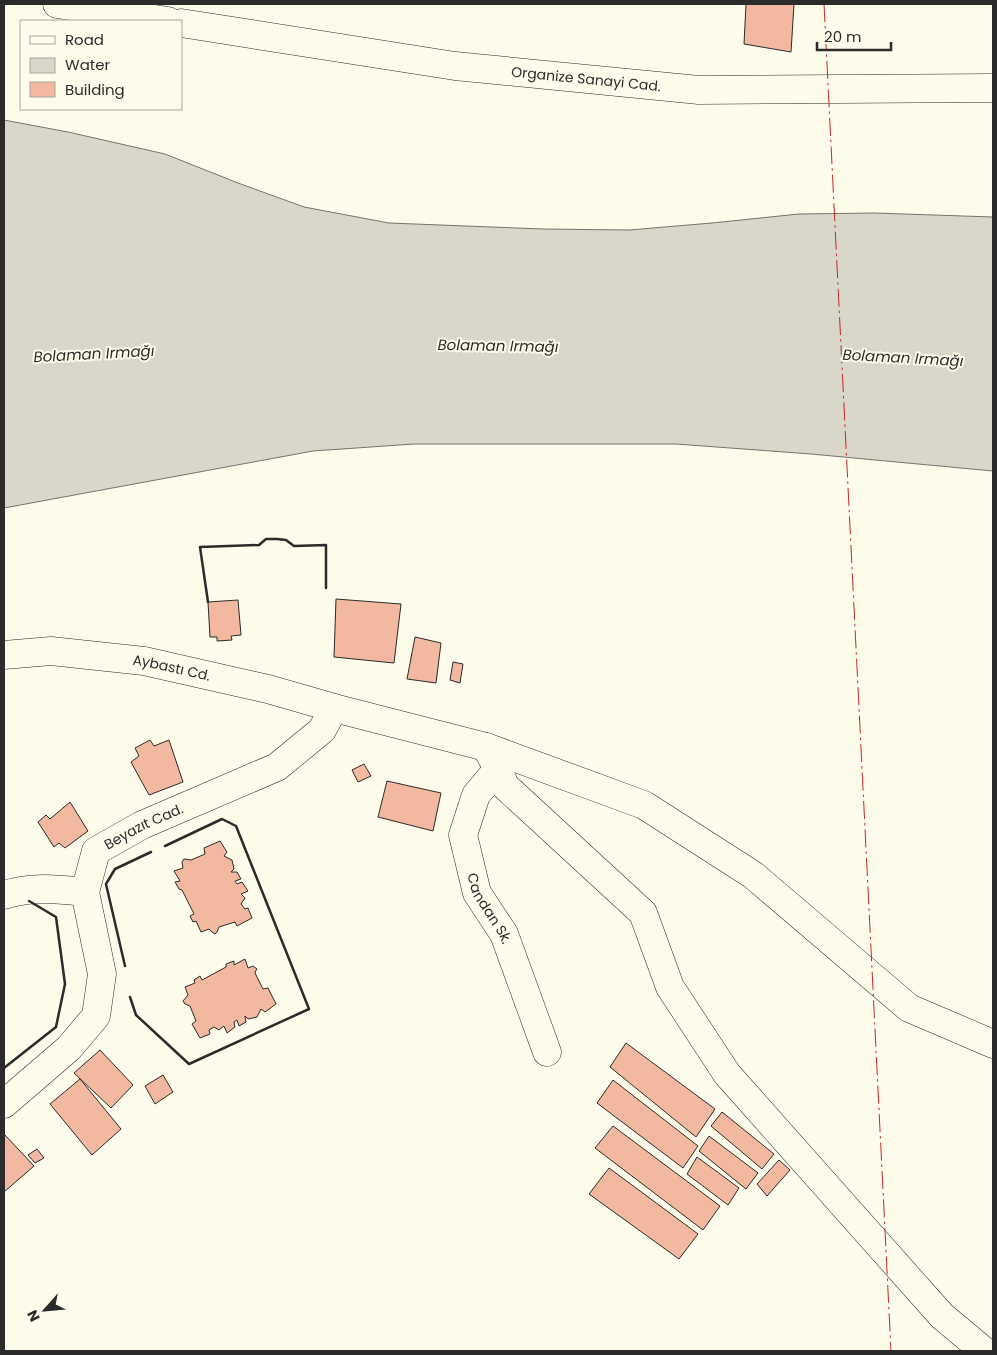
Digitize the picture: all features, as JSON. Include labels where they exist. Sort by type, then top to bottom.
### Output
[{"type":"street","points":[[57,4],[161,20]]},
{"type":"street","name":"Organize Sanayi Cad.","points":[[182,23],[456,66],[699,90],[993,88]]},
{"type":"street","name":"Aybastı Cd.","points":[[4,655],[52,651],[144,662],[268,689],[644,805],[753,875],[909,1008],[993,1044]]},
{"type":"street","name":"Beyazıt Cad.","points":[[4,1104],[69,1048],[96,1016],[102,974],[85,892],[96,851],[142,825],[277,766],[322,730],[334,708]]},
{"type":"street","points":[[492,758],[505,786],[643,913],[670,987],[727,1074],[942,1316],[984,1351]]},
{"type":"street","name":"Candan Sk.","points":[[492,758],[476,795],[463,835],[477,894],[504,934],[547,1052]]},
{"type":"street","points":[[4,895],[16,891],[46,888],[85,892]]},
{"type":"water","name":"Bolaman Irmağı","points":[[4,120],[165,154],[304,207],[389,223],[543,229],[629,230],[799,214],[874,213],[993,217],[993,471],[676,444],[414,444],[313,451],[4,508]]},
{"type":"building","points":[[746,4],[794,4],[791,52],[744,44]]},
{"type":"building","points":[[336,599],[401,604],[394,663],[334,657]]},
{"type":"building","points":[[238,600],[241,635],[231,636],[232,640],[217,641],[217,637],[210,637],[208,602]]},
{"type":"building","points":[[415,637],[441,643],[436,683],[407,679]]},
{"type":"building","points":[[453,662],[463,664],[460,683],[450,680]]},
{"type":"building","points":[[150,740],[154,746],[169,740],[183,782],[149,795],[131,762],[139,756],[135,748]]},
{"type":"building","points":[[364,764],[371,776],[358,782],[352,770]]},
{"type":"building","points":[[387,781],[441,793],[433,831],[378,817]]},
{"type":"building","points":[[70,802],[88,831],[65,848],[59,843],[54,847],[38,822],[46,815],[50,819]]},
{"type":"building","points":[[220,841],[227,852],[224,856],[232,860],[234,869],[231,872],[237,872],[241,879],[235,881],[237,884],[242,882],[248,891],[241,894],[245,898],[241,904],[245,909],[248,908],[252,918],[237,926],[235,922],[219,927],[215,934],[209,929],[201,932],[196,921],[193,922],[190,916],[194,914],[182,890],[179,889],[175,882],[180,881],[174,871],[183,868],[182,862],[184,859],[191,860],[205,854],[204,848]]},
{"type":"building","points":[[245,959],[248,968],[253,966],[257,969],[255,972],[263,989],[268,988],[276,1004],[265,1012],[261,1009],[257,1017],[248,1019],[245,1016],[246,1022],[239,1026],[237,1020],[234,1022],[235,1027],[227,1033],[224,1026],[219,1030],[214,1027],[209,1030],[210,1034],[200,1038],[192,1024],[196,1021],[190,1006],[183,1001],[188,995],[185,987],[195,983],[194,980],[200,976],[202,980],[226,967],[226,964],[234,961],[234,965]]},
{"type":"building","points":[[626,1043],[715,1109],[696,1137],[610,1067]]},
{"type":"building","points":[[100,1050],[133,1085],[111,1108],[74,1073]]},
{"type":"building","points":[[163,1075],[173,1092],[155,1104],[145,1086]]},
{"type":"building","points":[[80,1079],[121,1129],[92,1155],[50,1104]]},
{"type":"building","points":[[613,1080],[698,1146],[683,1168],[597,1103]]},
{"type":"building","points":[[722,1112],[774,1154],[762,1169],[711,1126]]},
{"type":"building","points":[[613,1126],[720,1206],[703,1230],[595,1148]]},
{"type":"building","points":[[4,1136],[34,1166],[4,1192]]},
{"type":"building","points":[[709,1136],[758,1173],[746,1189],[699,1151]]},
{"type":"building","points":[[37,1149],[44,1158],[35,1163],[28,1155]]},
{"type":"building","points":[[697,1157],[739,1188],[728,1205],[687,1174]]},
{"type":"building","points":[[779,1160],[790,1170],[767,1196],[757,1184]]},
{"type":"building","points":[[609,1168],[698,1234],[679,1259],[589,1194]]},
{"type":"wall","points":[[208,602],[200,547],[259,545],[266,539],[286,540],[294,546],[326,545],[326,588]]},
{"type":"wall","points":[[130,997],[136,1015],[189,1064],[309,1009],[236,826],[222,819],[165,846]]},
{"type":"wall","points":[[125,966],[106,884],[115,869],[151,852]]},
{"type":"wall","points":[[4,1068],[56,1027],[65,984],[56,917],[29,901]]},
{"type":"power","points":[[824,4],[891,1351]]}]
